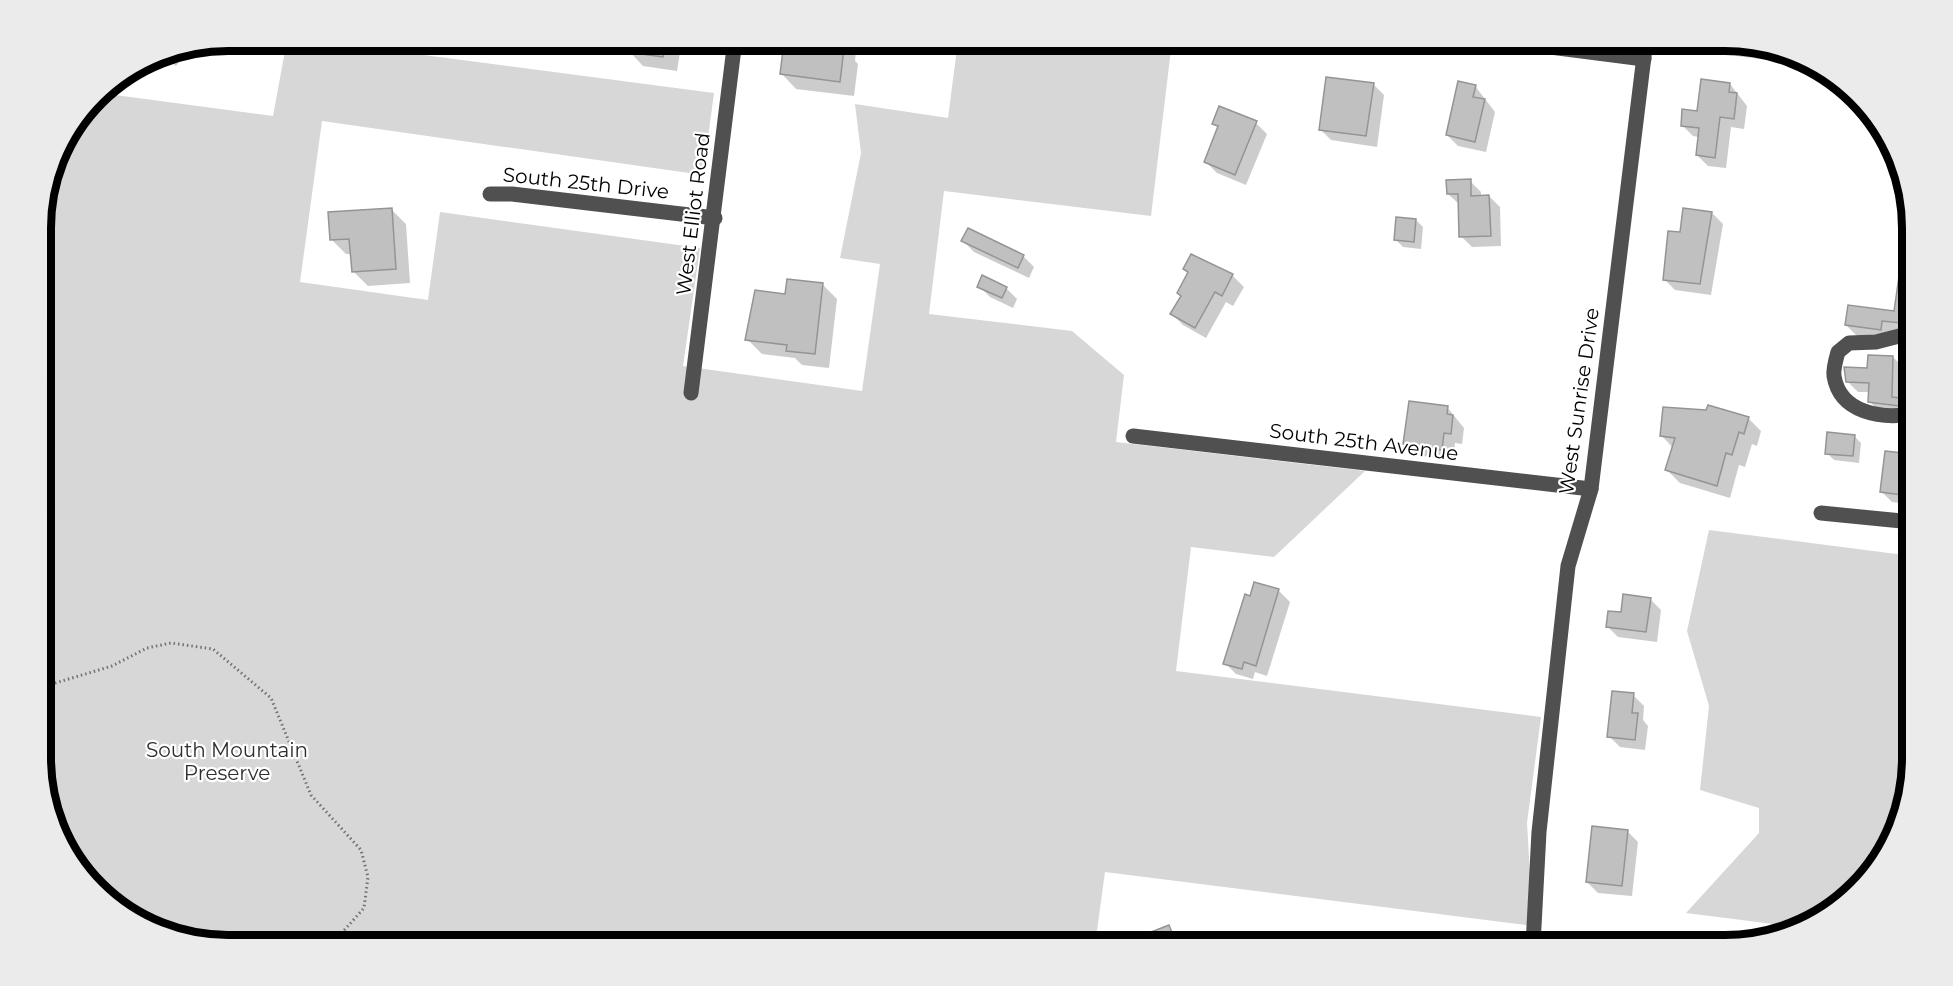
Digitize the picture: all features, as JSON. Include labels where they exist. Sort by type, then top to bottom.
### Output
[{"type":"street","name":"West Elliot Road","points":[[691,393],[715,218],[734,51]]},
{"type":"street","points":[[1582,51],[1644,59]]},
{"type":"street","name":"West Sunrise Drive","points":[[1534,935],[1539,832],[1568,566],[1591,489],[1645,51]]},
{"type":"street","name":"South 25th Drive","points":[[489,194],[512,194],[715,218]]},
{"type":"street","points":[[1902,335],[1876,342],[1849,343],[1838,352],[1834,374],[1840,392],[1857,409],[1870,414],[1902,415]]},
{"type":"street","name":"South 25th Avenue","points":[[1132,436],[1591,489]]},
{"type":"street","points":[[1821,513],[1902,521]]},
{"type":"path","points":[[51,684],[112,666],[147,648],[171,643],[213,649],[271,698],[311,795],[361,850],[368,877],[364,908],[340,935]]},
{"type":"green space","name":"South Mountain Preserve","points":[[285,51],[393,51],[714,93],[703,175],[322,121],[300,282],[428,300],[440,212],[700,248],[683,366],[862,391],[880,264],[840,258],[861,153],[855,104],[948,118],[957,51],[1171,51],[1151,216],[944,191],[929,314],[1072,331],[1124,375],[1116,442],[1365,471],[1274,557],[1191,547],[1176,671],[1541,717],[1527,823],[1533,926],[1105,872],[1096,935],[228,935],[171,926],[130,905],[95,875],[81,856],[60,815],[54,793],[51,758],[51,216],[57,182],[64,160],[75,139],[95,111],[112,95],[273,116]]},
{"type":"green space","points":[[1709,530],[1902,555],[1902,770],[1893,815],[1872,856],[1842,891],[1803,917],[1782,926],[1772,929],[1773,924],[1686,913],[1759,833],[1759,808],[1700,790],[1709,706],[1687,631]]},
{"type":"building","points":[[627,51],[664,51],[663,57]]},
{"type":"building","points":[[783,51],[844,51],[840,82],[780,74]]},
{"type":"building","points":[[1326,77],[1374,83],[1366,136],[1319,130]]},
{"type":"building","points":[[1701,79],[1730,83],[1729,92],[1737,93],[1734,119],[1720,117],[1715,158],[1696,155],[1699,128],[1681,126],[1682,109],[1697,111]]},
{"type":"building","points":[[1458,81],[1476,85],[1473,97],[1485,99],[1475,142],[1446,135]]},
{"type":"building","points":[[1219,106],[1257,121],[1235,175],[1204,162],[1218,126],[1212,124]]},
{"type":"building","points":[[1471,179],[1471,196],[1489,195],[1491,236],[1459,237],[1458,194],[1447,194],[1446,180]]},
{"type":"building","points":[[392,208],[396,269],[352,272],[349,239],[330,240],[328,212]]},
{"type":"building","points":[[1683,208],[1712,212],[1700,284],[1663,280],[1668,231],[1680,232]]},
{"type":"building","points":[[1396,217],[1416,219],[1414,242],[1394,240]]},
{"type":"building","points":[[968,228],[1024,255],[1018,268],[961,241]]},
{"type":"building","points":[[1191,254],[1233,274],[1222,296],[1215,292],[1195,328],[1170,314],[1181,296],[1177,293],[1188,272],[1183,269]]},
{"type":"building","points":[[1902,256],[1902,323],[1882,321],[1881,330],[1845,325],[1848,305],[1894,311]]},
{"type":"building","points":[[982,275],[1007,287],[1002,298],[977,287]]},
{"type":"building","points":[[787,279],[823,283],[815,354],[786,351],[787,345],[745,340],[755,290],[785,294]]},
{"type":"building","points":[[1868,355],[1893,356],[1892,397],[1900,398],[1899,406],[1868,402],[1869,383],[1846,382],[1844,367],[1867,368]]},
{"type":"building","points":[[1409,401],[1448,406],[1447,414],[1453,415],[1451,434],[1444,433],[1442,450],[1403,444]]},
{"type":"building","points":[[1708,405],[1749,417],[1744,434],[1739,432],[1732,455],[1726,453],[1717,486],[1665,470],[1675,438],[1660,436],[1663,407],[1706,410]]},
{"type":"building","points":[[1827,432],[1855,435],[1853,456],[1825,454]]},
{"type":"building","points":[[1885,451],[1902,453],[1902,495],[1880,492]]},
{"type":"building","points":[[1254,582],[1279,589],[1256,666],[1244,662],[1242,669],[1223,664],[1245,594],[1250,596]]},
{"type":"building","points":[[1623,594],[1651,598],[1646,632],[1606,627],[1608,611],[1621,612]]},
{"type":"building","points":[[1612,691],[1634,693],[1632,713],[1638,713],[1635,740],[1607,737]]},
{"type":"building","points":[[1592,826],[1628,830],[1622,886],[1586,882]]},
{"type":"building","points":[[1169,925],[1173,935],[1146,935]]}]
